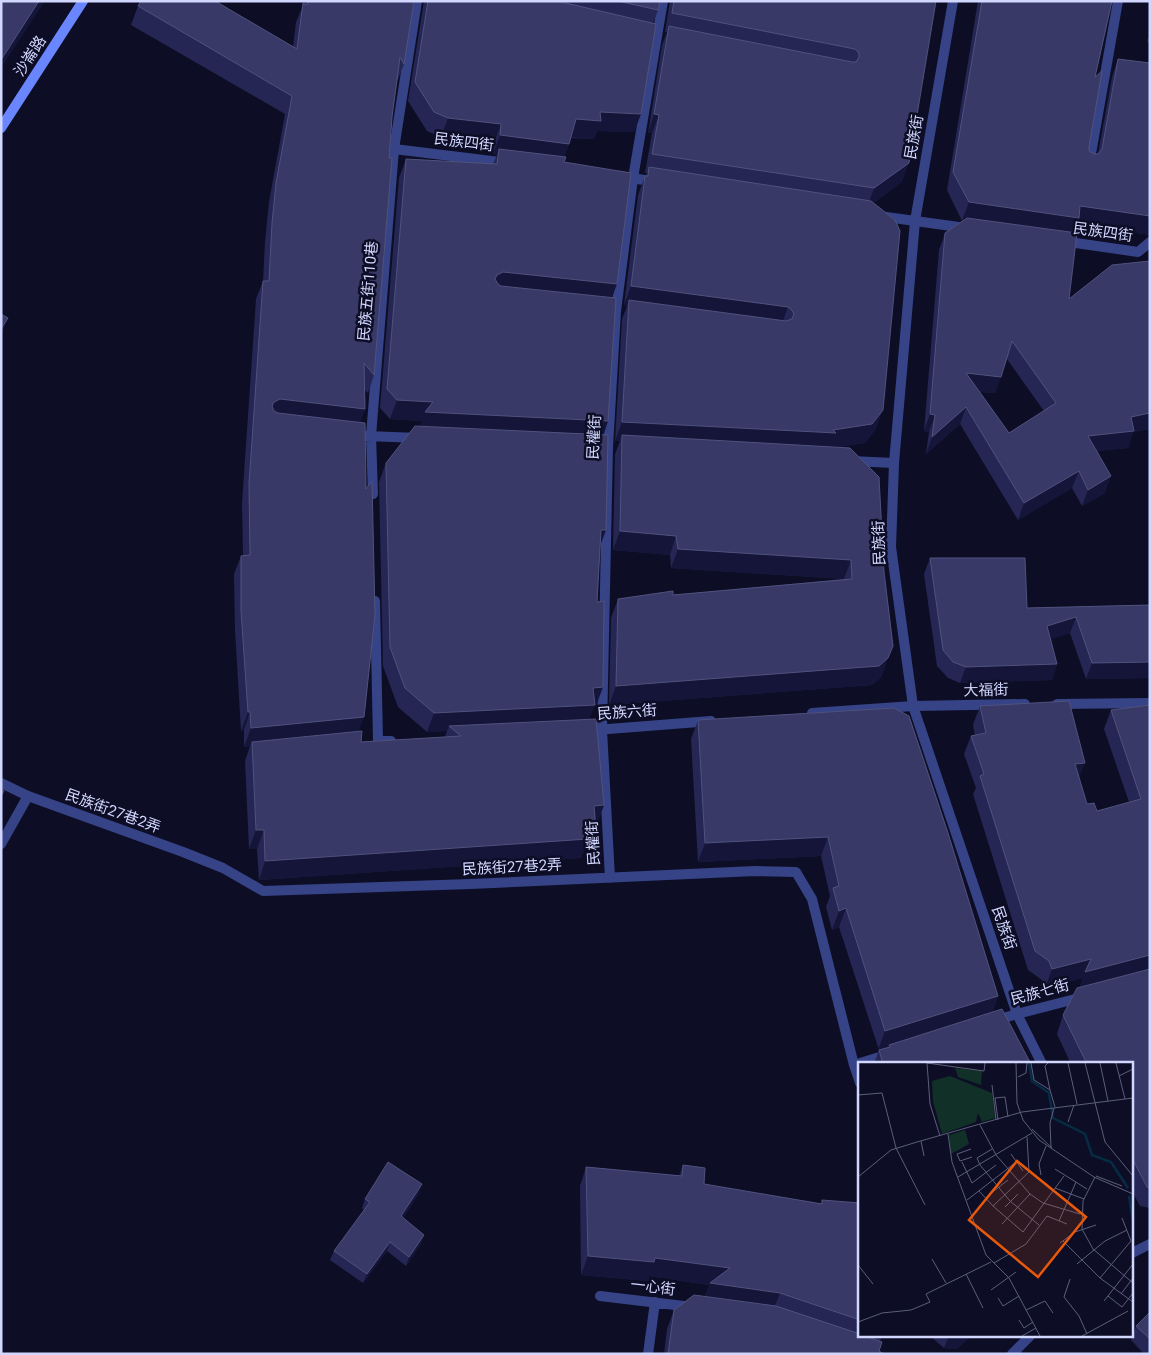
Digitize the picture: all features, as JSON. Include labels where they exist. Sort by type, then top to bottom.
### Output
[{"type":"street","name":"沙崙路","points":[[1,128],[83,1]]},
{"type":"street","points":[[394,149],[417,1]]},
{"type":"street","name":"民權街","points":[[610,878],[602,730],[608,447],[616,311],[633,178],[663,1]]},
{"type":"street","name":"民族街","points":[[953,1],[914,221],[894,463],[891,547],[913,706],[1017,1014],[1041,1062]]},
{"type":"street","points":[[1089,166],[1118,1]]},
{"type":"street","name":"民族四街","points":[[394,149],[518,164]]},
{"type":"street","name":"民族五街110巷","points":[[371,436],[394,149]]},
{"type":"street","points":[[604,174],[672,184]]},
{"type":"street","points":[[866,214],[972,229]]},
{"type":"street","name":"民族四街","points":[[1048,240],[1138,252],[1150,242]]},
{"type":"street","points":[[353,434],[430,439]]},
{"type":"street","points":[[371,436],[373,505]]},
{"type":"street","points":[[845,460],[894,463]]},
{"type":"street","points":[[375,594],[374,742],[398,740]]},
{"type":"street","points":[[1051,704],[1150,703]]},
{"type":"street","name":"大福街","points":[[913,706],[1031,704]]},
{"type":"street","points":[[806,714],[913,706]]},
{"type":"street","name":"民族六街","points":[[572,731],[718,721]]},
{"type":"street","name":"民族街27巷2弄","points":[[1,783],[28,796],[223,868],[262,891],[756,871],[796,872],[812,899],[858,1077]]},
{"type":"street","points":[[1,844],[28,796]]},
{"type":"street","name":"民族七街","points":[[981,1025],[1093,994]]},
{"type":"street","points":[[864,1062],[899,1051]]},
{"type":"street","points":[[854,1065],[858,1064]]},
{"type":"street","points":[[1134,1252],[1150,1244]]},
{"type":"street","name":"一心街","points":[[600,1296],[703,1309]]},
{"type":"street","points":[[648,1354],[655,1302]]},
{"type":"street","points":[[1012,1354],[1028,1338]]},
{"type":"building","points":[[1,1],[39,1],[1,60]]},
{"type":"building","points":[[141,1],[215,1],[297,49],[303,3],[307,5],[308,1],[414,1],[404,64],[400,57],[392,117],[389,158],[392,158],[374,375],[364,363],[365,409],[280,399],[274,402],[272,406],[274,411],[278,413],[365,423],[366,489],[372,481],[375,615],[364,717],[251,728],[250,712],[248,712],[241,611],[241,556],[250,555],[249,484],[263,281],[269,281],[276,183],[292,96],[138,6]]},
{"type":"building","points":[[428,1],[557,1],[656,24],[641,114],[600,112],[601,121],[576,119],[569,144],[500,135],[501,124],[448,118],[434,112],[415,82]]},
{"type":"building","points":[[618,1],[660,1],[658,10]]},
{"type":"building","points":[[674,1],[936,1],[909,163],[874,188],[652,154],[659,115],[654,114],[669,26],[852,62],[856,62],[859,57],[859,53],[855,49],[672,13]]},
{"type":"building","points":[[982,1],[1112,1],[1095,77],[1102,71],[1089,151],[1098,154],[1102,149],[1118,59],[1150,63],[1150,216],[1080,206],[1079,218],[969,202],[953,172]]},
{"type":"building","points":[[499,149],[566,157],[564,162],[631,173],[617,284],[503,272],[497,275],[495,279],[501,286],[616,298],[608,421],[425,412],[433,402],[397,400],[387,389],[406,159],[497,164]]},
{"type":"building","points":[[649,167],[871,201],[895,220],[900,231],[883,410],[872,424],[833,430],[836,433],[622,422],[629,300],[786,321],[792,319],[794,314],[788,307],[631,286],[645,176],[648,176]]},
{"type":"building","points":[[967,218],[1077,233],[1069,299],[1112,265],[1150,261],[1150,413],[1131,417],[1134,431],[1088,436],[1111,476],[1088,490],[1079,471],[1024,503],[966,407],[932,437],[935,415],[930,414],[945,233]],"holes":[[[1012,341],[1056,403],[1009,433],[966,373],[1001,377]]]},
{"type":"building","points":[[1,314],[8,318],[1,329]]},
{"type":"building","points":[[415,426],[608,435],[606,530],[601,530],[597,602],[604,601],[603,687],[593,688],[595,705],[434,713],[405,688],[390,647],[386,463]]},
{"type":"building","points":[[622,435],[850,448],[879,477],[884,572],[893,646],[888,658],[879,666],[616,686],[618,599],[673,591],[673,595],[852,579],[851,560],[678,549],[676,536],[620,531]]},
{"type":"building","points":[[930,558],[1025,558],[1027,608],[1150,605],[1150,662],[1092,663],[1076,617],[1047,626],[1057,664],[966,667],[953,662],[943,650]]},
{"type":"building","points":[[1069,701],[1085,763],[1075,764],[1087,804],[1094,803],[1097,811],[1141,799],[1111,710],[1150,705],[1150,955],[1085,972],[1091,959],[1052,969],[1049,961],[1035,951],[980,776],[984,774],[971,736],[986,733],[980,706]]},
{"type":"building","points":[[894,708],[909,716],[948,833],[998,996],[885,1031],[846,908],[839,911],[833,888],[839,886],[828,837],[705,843],[698,720]]},
{"type":"building","points":[[596,719],[604,805],[594,806],[596,829],[588,830],[588,839],[265,861],[264,830],[256,830],[252,742],[362,731],[361,742],[461,736],[449,726]]},
{"type":"building","points":[[1150,969],[1150,1188],[1147,1187],[1134,1162],[1134,1062],[1086,1062],[1063,1015],[1077,988]]},
{"type":"building","points":[[1002,1009],[1030,1062],[882,1062],[879,1050],[890,1047],[889,1045]]},
{"type":"building","points":[[388,1162],[422,1184],[401,1216],[424,1235],[409,1257],[390,1242],[367,1274],[334,1251],[370,1202],[365,1199]]},
{"type":"building","points":[[683,1165],[705,1168],[704,1184],[822,1204],[822,1200],[858,1203],[858,1319],[780,1293],[710,1283],[730,1268],[655,1258],[654,1262],[588,1256],[586,1167],[682,1176]]},
{"type":"building","points":[[694,1295],[776,1306],[858,1333],[858,1338],[871,1338],[882,1342],[879,1351],[884,1354],[668,1354],[674,1310]]},
{"type":"building","points":[[1150,1312],[1150,1339],[1136,1326]]}]
